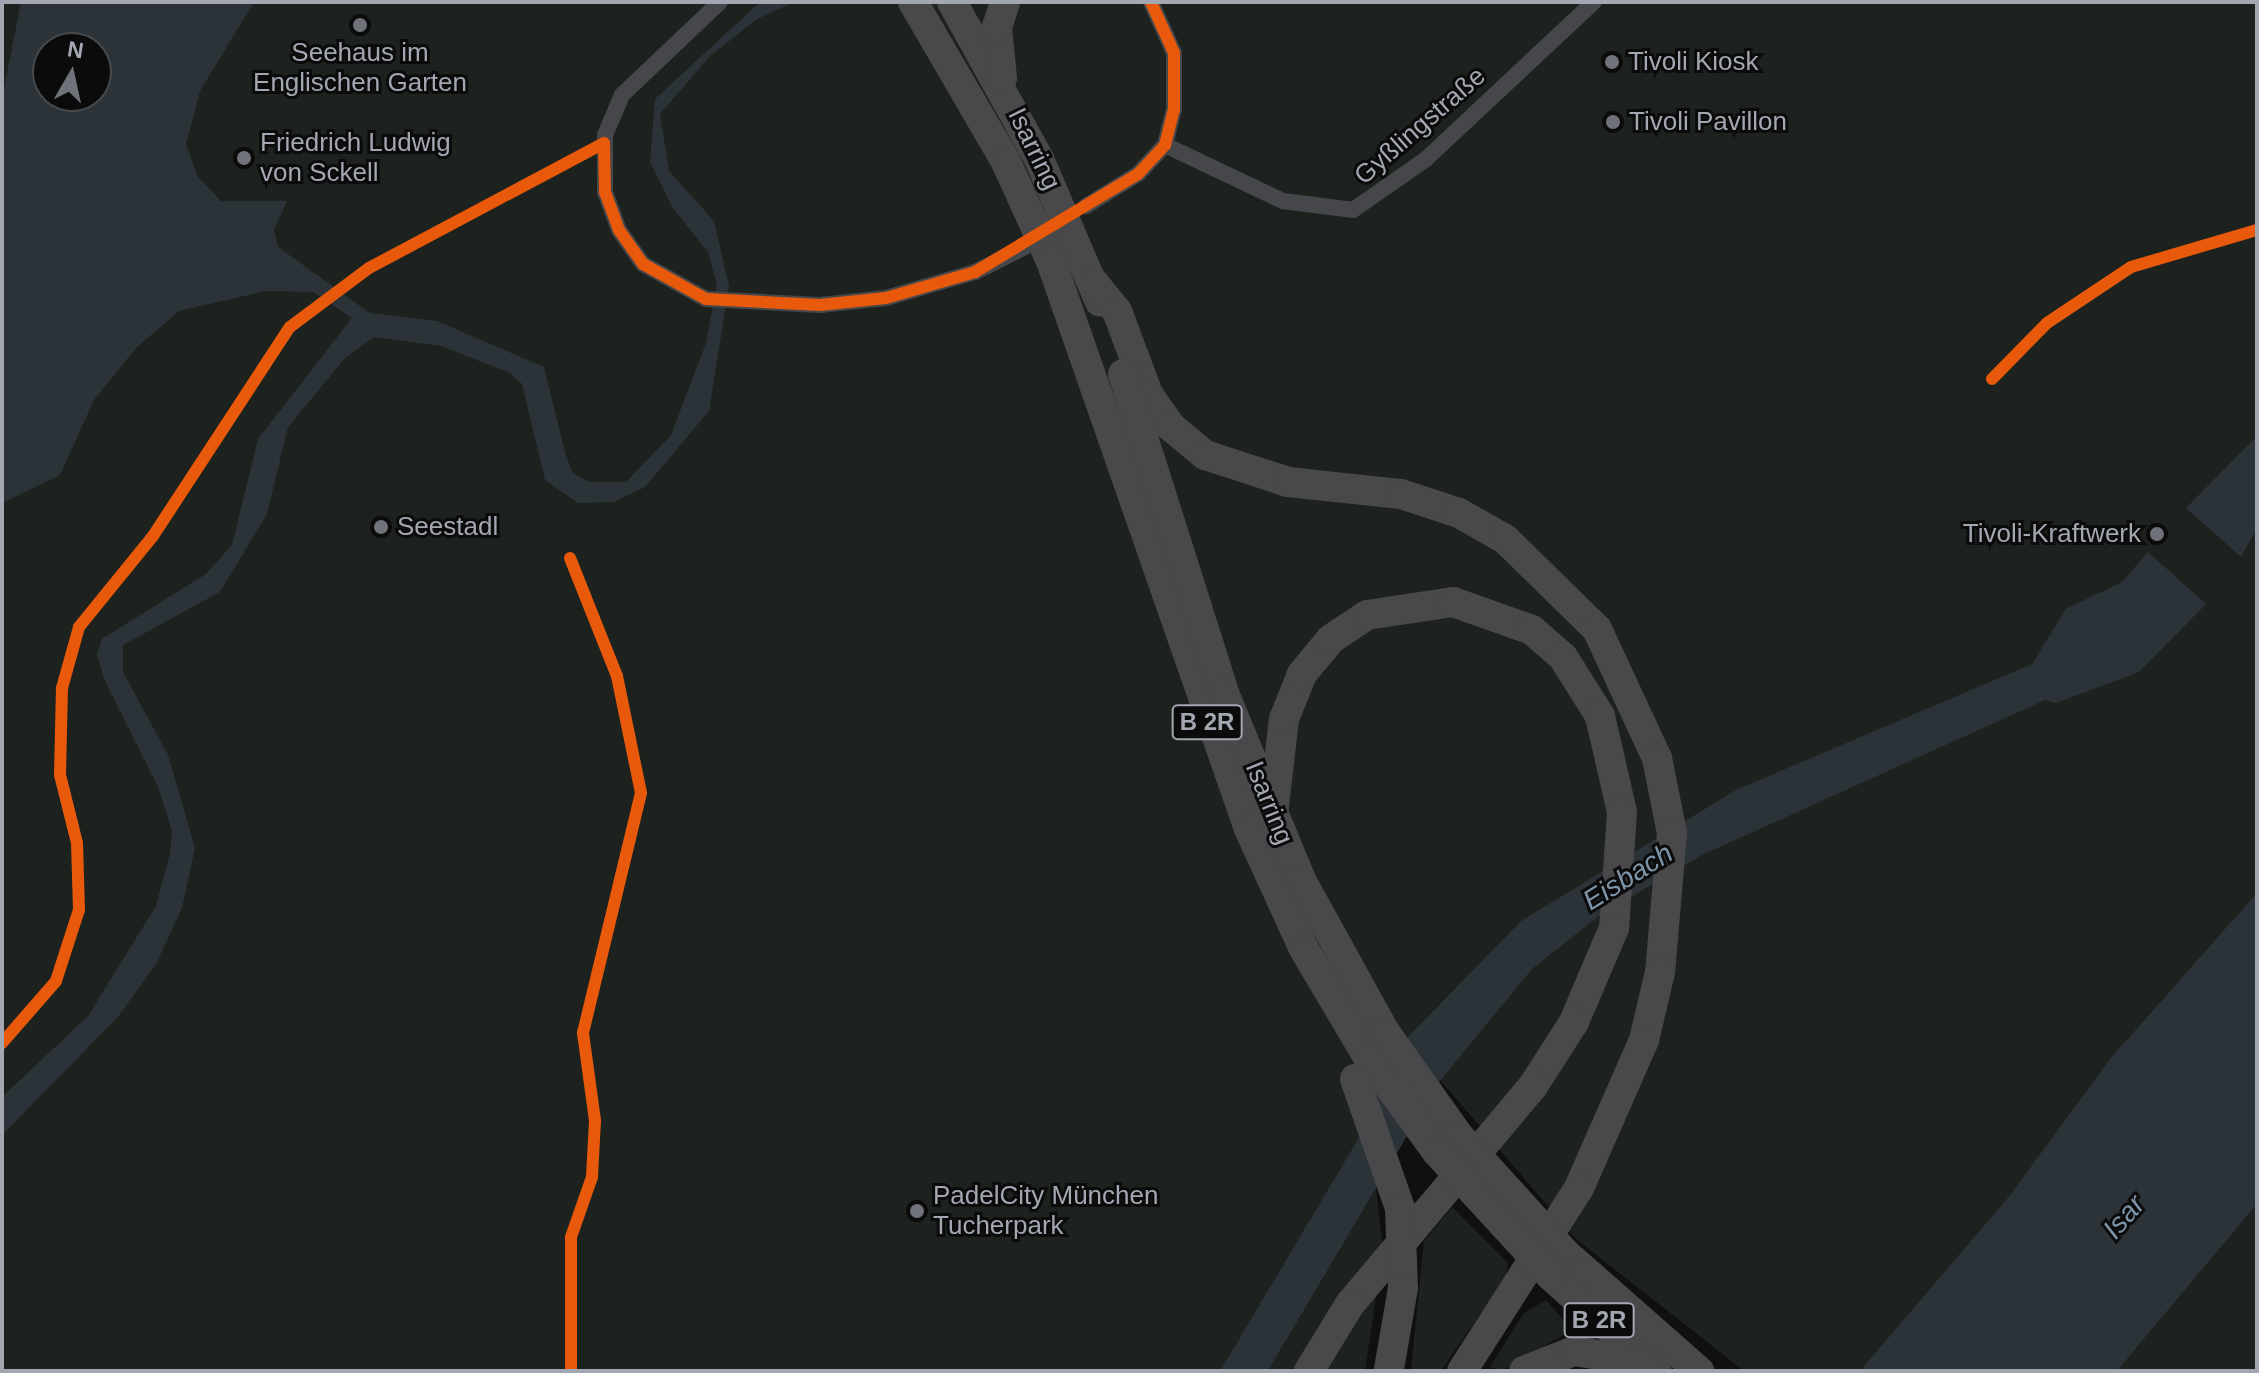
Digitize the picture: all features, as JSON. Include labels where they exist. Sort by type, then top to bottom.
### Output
[{"type":"highway","name":"Isarring","points":[[913,2],[1006,162],[1059,280],[1199,701],[1279,897],[1344,1020],[1362,1069],[1437,1152],[1558,1265],[1652,1367]]},
{"type":"highway","name":"Isarring","points":[[952,2],[1004,88],[1094,283],[1224,693],[1273,815],[1329,938],[1385,1032],[1459,1136],[1558,1265],[1693,1366]]},
{"type":"highway","points":[[1004,88],[997,27],[1005,2]]},
{"type":"highway","points":[[1094,283],[1117,311],[1148,394],[1170,426],[1205,455],[1288,482],[1401,494],[1459,513],[1505,539],[1597,629],[1657,758],[1672,833],[1669,903],[1644,1040],[1614,1119],[1462,1371]]},
{"type":"highway","points":[[1273,815],[1284,719],[1302,674],[1343,631],[1409,603],[1490,610],[1532,630],[1563,657],[1600,716],[1617,776],[1623,853],[1614,928],[1574,1022],[1533,1086],[1350,1304],[1309,1371]]},
{"type":"highway","points":[[1362,1069],[1400,1208],[1403,1288],[1388,1370]]},
{"type":"highway","points":[[1524,1371],[1574,1351],[1652,1367]]},
{"type":"street","points":[[720,2],[622,95],[604,143],[605,192],[619,230],[643,264],[706,299],[741,303],[886,298],[975,272],[1025,247]]},
{"type":"street","points":[[1086,206],[1138,174],[1165,145],[1174,110],[1174,53],[1151,2]]},
{"type":"street","name":"Gyßlingstraße","points":[[1165,145],[1283,201],[1353,210],[1378,200],[1426,159],[1594,2]]},
{"type":"shaded area","points":[[2,2],[2257,2],[2257,919],[1883,1371],[1744,1371],[1576,1239],[1406,1040],[1358,1139],[1220,1371],[2,1371]]},
{"type":"shaded area","points":[[1376,1189],[1383,1250],[1365,1371],[1268,1371]]},
{"type":"shaded area","points":[[2257,1204],[2257,1371],[2117,1371]]},
{"type":"shaded area","points":[[1452,1207],[1508,1263],[1506,1276],[1441,1371],[1411,1371],[1424,1241]]},
{"type":"shaded area","points":[[1546,1300],[1572,1330],[1502,1371],[1490,1367],[1524,1313]]},
{"type":"water","points":[[21,2],[254,2],[200,91],[186,144],[198,177],[221,201],[287,201],[274,230],[278,247],[370,313],[437,321],[544,367],[573,473],[590,482],[626,482],[671,435],[706,343],[717,285],[708,252],[672,207],[650,162],[655,99],[759,3],[794,2],[757,19],[709,57],[660,114],[669,171],[714,221],[729,286],[709,411],[645,487],[614,502],[578,503],[545,480],[522,384],[510,373],[441,346],[375,337],[346,357],[288,427],[267,514],[220,592],[123,645],[123,672],[168,755],[195,848],[182,908],[156,964],[117,1018],[2,1135],[2,1097],[88,1016],[156,906],[170,853],[172,831],[158,787],[104,679],[97,654],[102,639],[206,574],[232,545],[258,439],[352,318],[313,292],[266,291],[179,311],[136,348],[94,400],[60,475],[2,503],[2,99]]},
{"type":"water","points":[[2257,436],[2257,528],[2241,557],[2186,508]]},
{"type":"water","name":"Eisbach","points":[[2148,552],[2206,604],[2139,672],[2056,703],[2045,700],[1702,855],[1600,915],[1532,969],[1439,1082],[1268,1371],[1220,1371],[1358,1139],[1406,1039],[1521,921],[1736,790],[2032,664],[2066,609],[2122,582]]},
{"type":"water","name":"Isar","points":[[2257,893],[2257,1204],[2117,1371],[1860,1371],[2011,1194],[2110,1059]]},
{"type":"cycle path","points":[[2,1043],[56,981],[79,910],[77,843],[60,775],[62,688],[79,627],[153,536],[290,327],[369,268],[604,143],[605,192],[619,230],[643,264],[706,299],[820,305],[886,298],[975,272],[1138,174],[1165,145],[1174,110],[1174,53],[1151,2]]},
{"type":"cycle path","points":[[1992,379],[2047,323],[2131,267],[2257,230]]},
{"type":"cycle path","points":[[570,558],[617,676],[641,793],[583,1033],[595,1121],[592,1177],[571,1237],[571,1371]]},
{"type":"place","name":"Seehaus im Englischen Garten","points":[[360,25]]},
{"type":"place","name":"Tivoli Kiosk","points":[[1612,62]]},
{"type":"place","name":"Tivoli Pavillon","points":[[1613,122]]},
{"type":"place","name":"Friedrich Ludwig von Sckell","points":[[244,158]]},
{"type":"place","name":"Seestadl","points":[[381,527]]},
{"type":"place","name":"Tivoli-Kraftwerk","points":[[2157,534]]},
{"type":"place","name":"PadelCity München Tucherpark","points":[[917,1211]]}]
